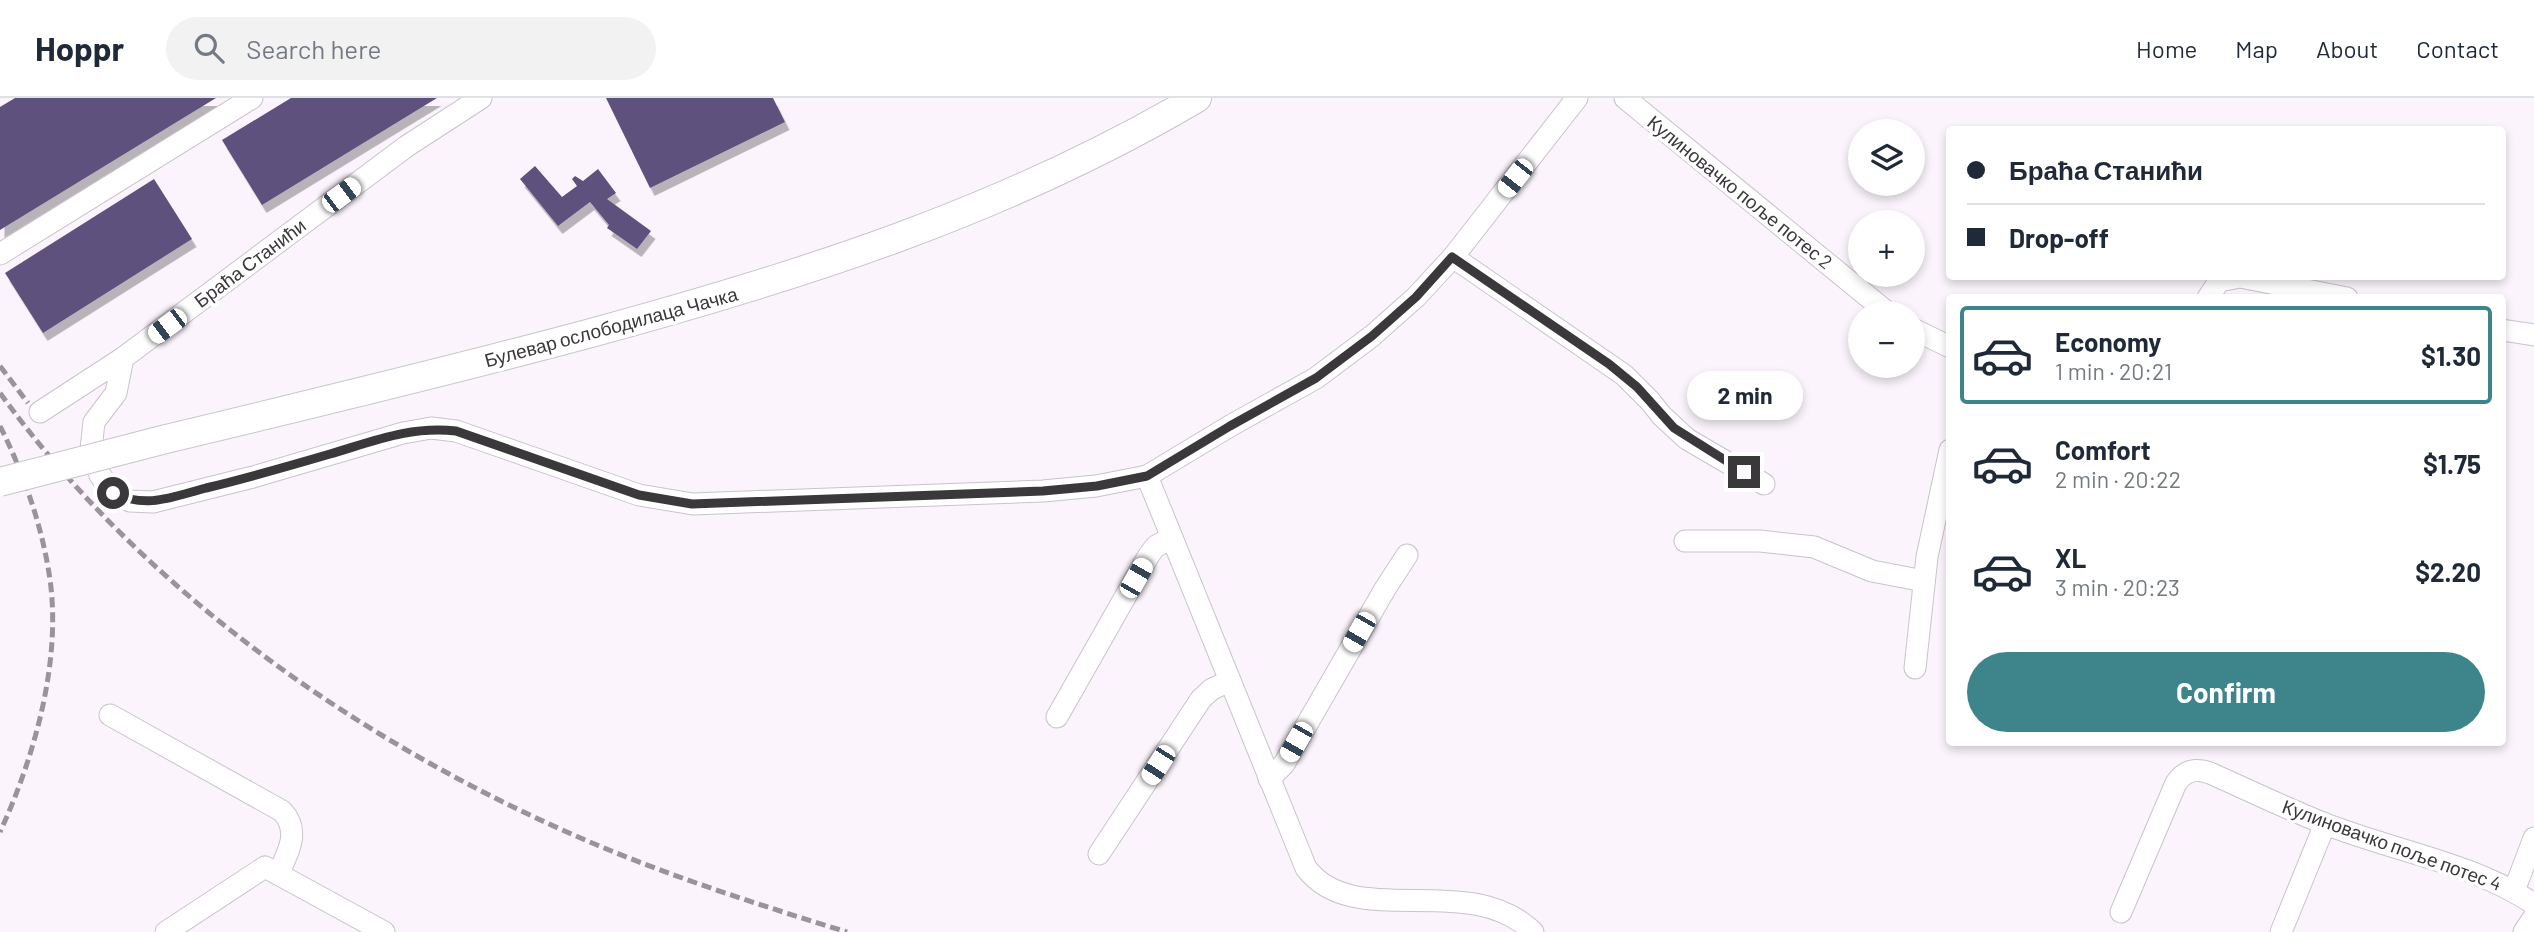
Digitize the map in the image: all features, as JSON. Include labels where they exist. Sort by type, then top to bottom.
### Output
[{"type":"main road","name":"Булевар ослободилаца Чачка","points":[[0,482],[514,354],[723,297],[853,256],[1042,180],[1154,123],[1196,98]]},
{"type":"street","points":[[0,254],[252,98]]},
{"type":"street","name":"Браћа Станићи","points":[[40,412],[124,358],[407,146],[481,98]]},
{"type":"street","points":[[124,358],[116,393],[94,422],[91,449],[100,475],[113,493],[130,501],[153,502],[253,477],[403,433],[431,428],[456,431],[639,495],[692,504],[1043,491],[1097,486],[1147,476],[1316,378],[1372,336],[1416,297],[1452,257],[1577,98]]},
{"type":"street","name":"Кулиновачко поље потес 2","points":[[1625,98],[1873,301]]},
{"type":"street","points":[[1452,257],[1624,375],[1687,439],[1765,484]]},
{"type":"street","points":[[2210,294],[2219,281],[2224,280]]},
{"type":"street","points":[[2255,280],[2327,294]]},
{"type":"street","points":[[2506,331],[2534,335]]},
{"type":"street","points":[[1925,335],[1946,345]]},
{"type":"street","points":[[1915,668],[1924,581],[1946,470]]},
{"type":"street","points":[[1147,476],[1269,779],[1313,879],[1332,896],[1344,901],[1382,906],[1480,906],[1515,917],[1533,932]]},
{"type":"street","points":[[1057,717],[1149,555],[1156,546],[1172,538]]},
{"type":"street","points":[[1685,541],[1760,541],[1814,547],[1872,570],[1924,581]]},
{"type":"street","points":[[1269,779],[1279,771],[1407,555]]},
{"type":"street","points":[[1100,854],[1202,699],[1212,689],[1230,681]]},
{"type":"street","points":[[110,715],[282,811],[289,818],[292,828],[292,841],[271,870],[166,932]]},
{"type":"street","name":"Кулиновачко поље потес 4","points":[[2121,912],[2176,783],[2191,771],[2210,773],[2325,824],[2417,852],[2514,891],[2534,904]]},
{"type":"street","points":[[2281,932],[2325,824]]},
{"type":"street","points":[[2514,891],[2534,838]]},
{"type":"street","points":[[271,870],[384,932]]},
{"type":"street","points":[[2524,932],[2534,917]]},
{"type":"building","points":[[15,98],[216,98],[0,230],[0,107]]},
{"type":"building","points":[[291,98],[437,98],[262,205],[222,140]]},
{"type":"building","points":[[606,98],[773,98],[785,122],[650,188]]},
{"type":"building","points":[[535,166],[562,197],[577,186],[572,179],[575,176],[583,181],[598,169],[616,193],[607,199],[651,231],[637,249],[607,228],[609,225],[590,202],[558,226],[520,179]]},
{"type":"building","points":[[154,179],[192,239],[43,333],[5,273]]},
{"type":"railway","points":[[0,366],[28,403]]},
{"type":"railway","points":[[0,393],[58,466],[123,535],[193,599],[268,659],[346,713],[428,762],[512,806],[597,845],[690,881],[847,932]]},
{"type":"railway","points":[[0,426],[24,480],[36,517],[46,554],[52,605],[49,672],[43,706],[35,739],[0,832]]},
{"type":"route","points":[[113,493],[130,501],[153,502],[253,477],[403,433],[431,428],[456,431],[639,495],[692,504],[1043,491],[1122,483],[1147,476],[1316,378],[1372,336],[1416,297],[1452,257],[1624,375],[1687,439],[1744,472]]}]
